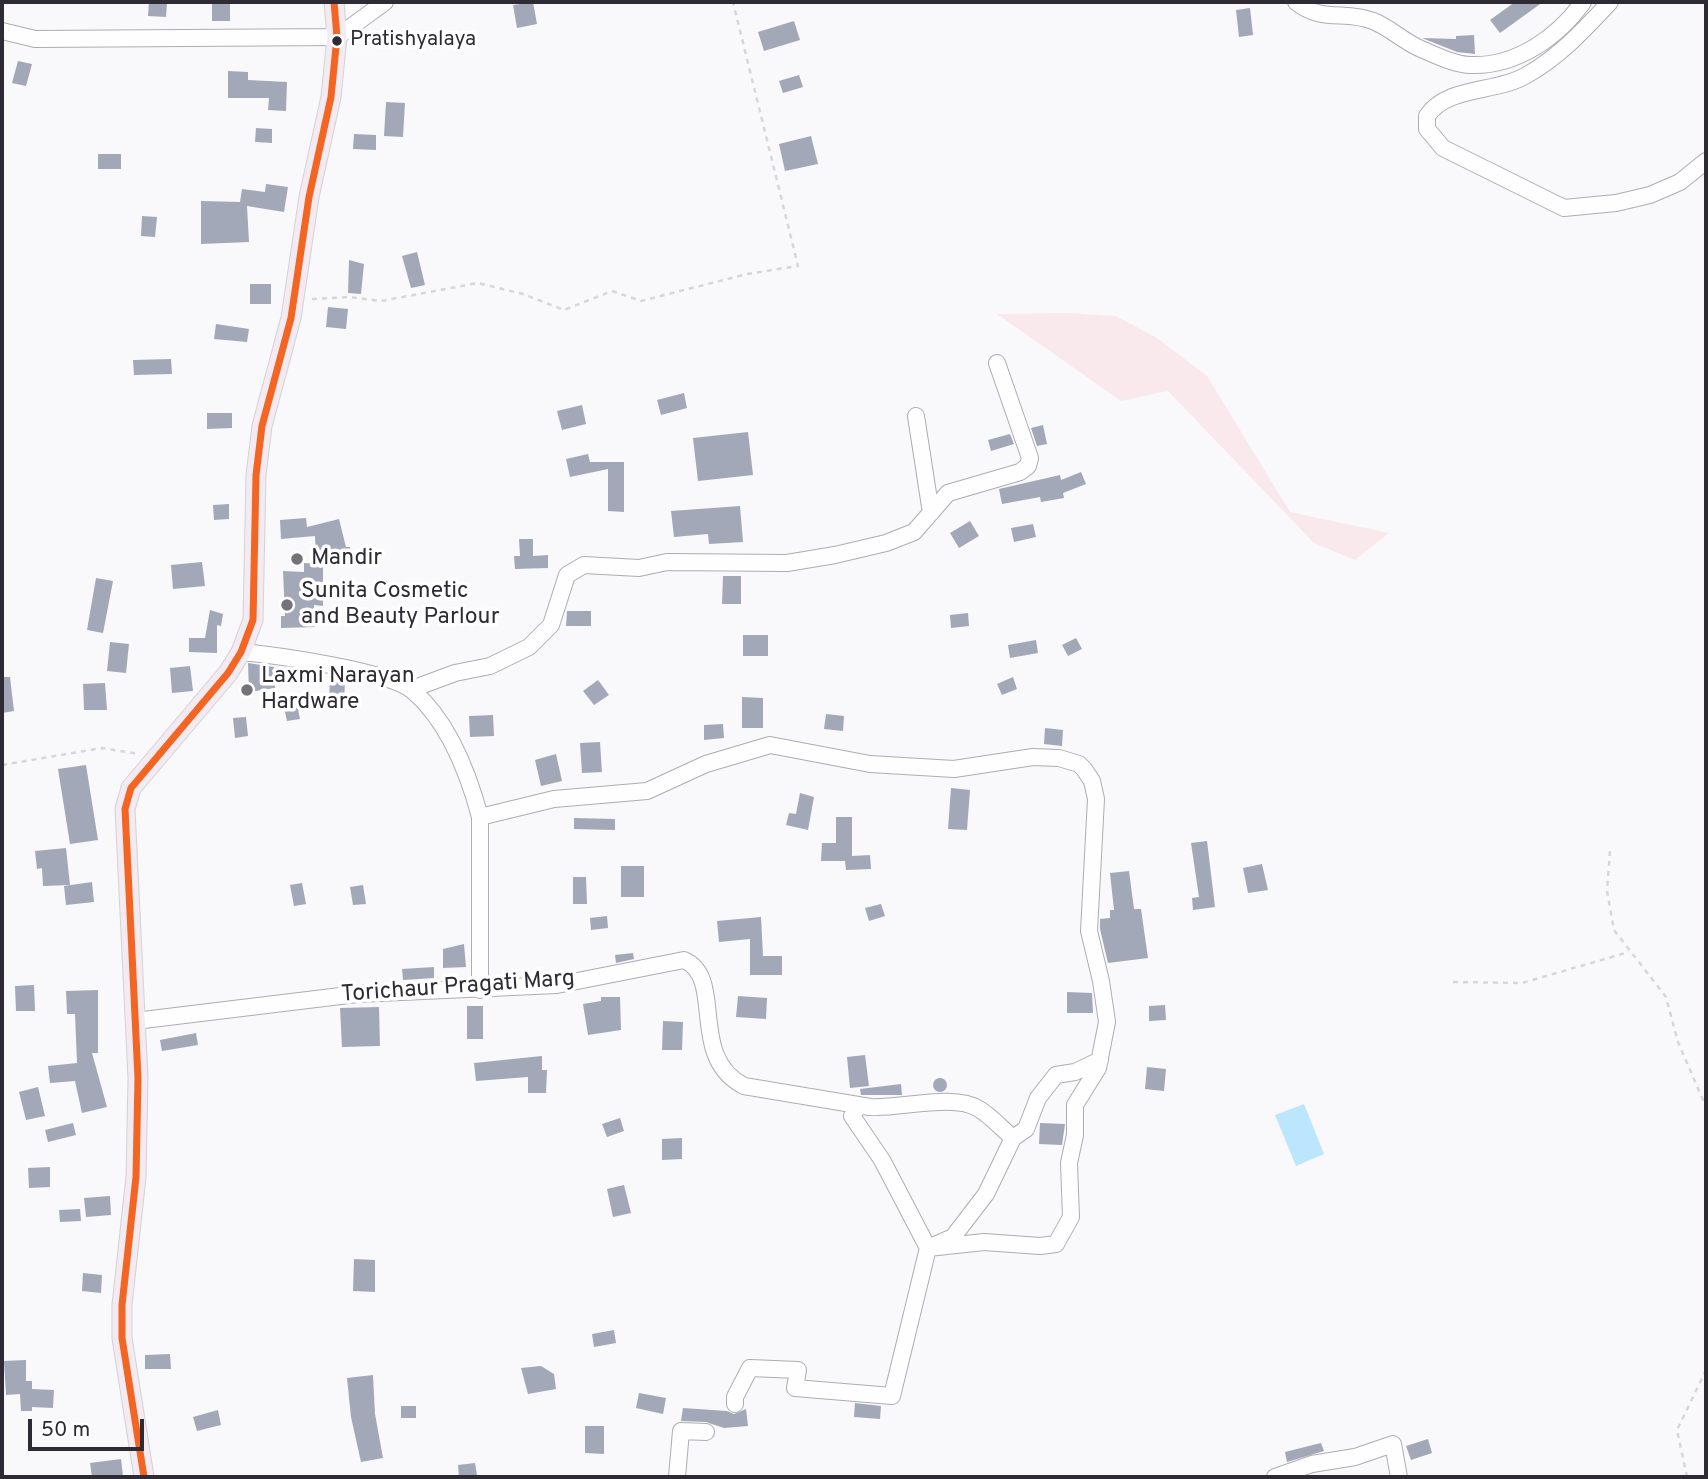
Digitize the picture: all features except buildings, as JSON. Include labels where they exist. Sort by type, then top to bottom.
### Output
[{"type":"main road","points":[[144,1477],[122,1338],[122,1305],[136,1177],[135,1021],[125,809],[131,788],[212,694],[242,652],[254,609],[256,475],[261,426],[295,300],[309,197],[331,97],[337,37],[334,2]]},
{"type":"street","points":[[2,31],[35,39],[337,37],[385,2]]},
{"type":"street","points":[[1296,2],[1311,13],[1372,20],[1418,47],[1471,65],[1512,58],[1535,49],[1573,17],[1583,2]]},
{"type":"street","points":[[1610,2],[1567,47],[1524,77],[1441,100],[1427,116],[1427,129],[1443,148],[1564,208],[1616,203],[1650,195],[1680,182],[1706,161]]},
{"type":"street","points":[[412,689],[455,673],[490,666],[529,647],[551,625],[567,575],[584,565],[639,568],[667,562],[787,563],[886,543],[914,532],[948,492],[1020,472],[1028,466],[1030,458],[997,363]]},
{"type":"street","points":[[916,416],[931,513]]},
{"type":"street","points":[[242,652],[328,664],[412,689],[447,733],[469,778],[480,817],[480,990]]},
{"type":"street","points":[[480,817],[554,799],[647,791],[706,764],[770,745],[870,764],[954,769],[1033,757],[1059,758],[1079,764],[1092,781],[1096,799],[1089,931],[1107,1022],[1098,1068],[1075,1105],[1069,1163],[1071,1217],[1056,1244],[1040,1246],[984,1241],[928,1248]]},
{"type":"street","name":"Torichaur Pragati Marg","points":[[135,1021],[357,994],[557,985],[684,960],[694,965],[701,976],[714,1054],[730,1079],[744,1086],[859,1105]]},
{"type":"street","points":[[928,1248],[953,1237],[986,1194],[1013,1138],[1026,1129],[1038,1098],[1056,1075],[1075,1072],[1100,1060]]},
{"type":"street","points":[[735,1404],[735,1397],[750,1368],[798,1370],[795,1388],[892,1396],[928,1248],[881,1160],[852,1115],[859,1105],[890,1108],[957,1103],[978,1108],[1013,1138]]},
{"type":"street","points":[[677,1477],[681,1469],[681,1432],[706,1432]]},
{"type":"street","points":[[1275,1477],[1312,1464],[1355,1457],[1393,1444],[1399,1477]]},
{"type":"path","points":[[295,300],[349,297],[381,301],[478,283],[523,294],[564,310],[611,291],[641,301],[747,274],[798,265],[733,2]]},
{"type":"path","points":[[2,765],[102,748],[125,749],[154,762]]},
{"type":"path","points":[[1610,851],[1606,891],[1614,930],[1629,953],[1666,997],[1678,1042],[1706,1107]]},
{"type":"path","points":[[1453,982],[1522,983],[1629,953]]},
{"type":"path","points":[[1706,1143],[1706,1175]]},
{"type":"path","points":[[1686,1477],[1677,1430],[1706,1370]]},
{"type":"shaded area","points":[[1068,313],[1116,316],[1157,338],[1207,376],[1290,512],[1389,533],[1355,560],[1314,543],[1168,391],[1121,401],[997,314]]},
{"type":"water","points":[[1304,1104],[1324,1154],[1296,1166],[1275,1115]]},
{"type":"transit line","points":[[144,1477],[122,1338],[122,1305],[136,1177],[138,1078],[125,809],[131,788],[228,673],[241,652],[253,620],[256,475],[262,426],[291,318],[309,197],[331,97],[337,37],[334,2]]},
{"type":"place","name":"Pratishyalaya","points":[[337,41]]},
{"type":"place","name":"Mandir","points":[[297,559]]},
{"type":"place","name":"Sunita Cosmetic and Beauty Parlour","points":[[287,605]]},
{"type":"place","name":"Laxmi Narayan Hardware","points":[[247,690]]}]
